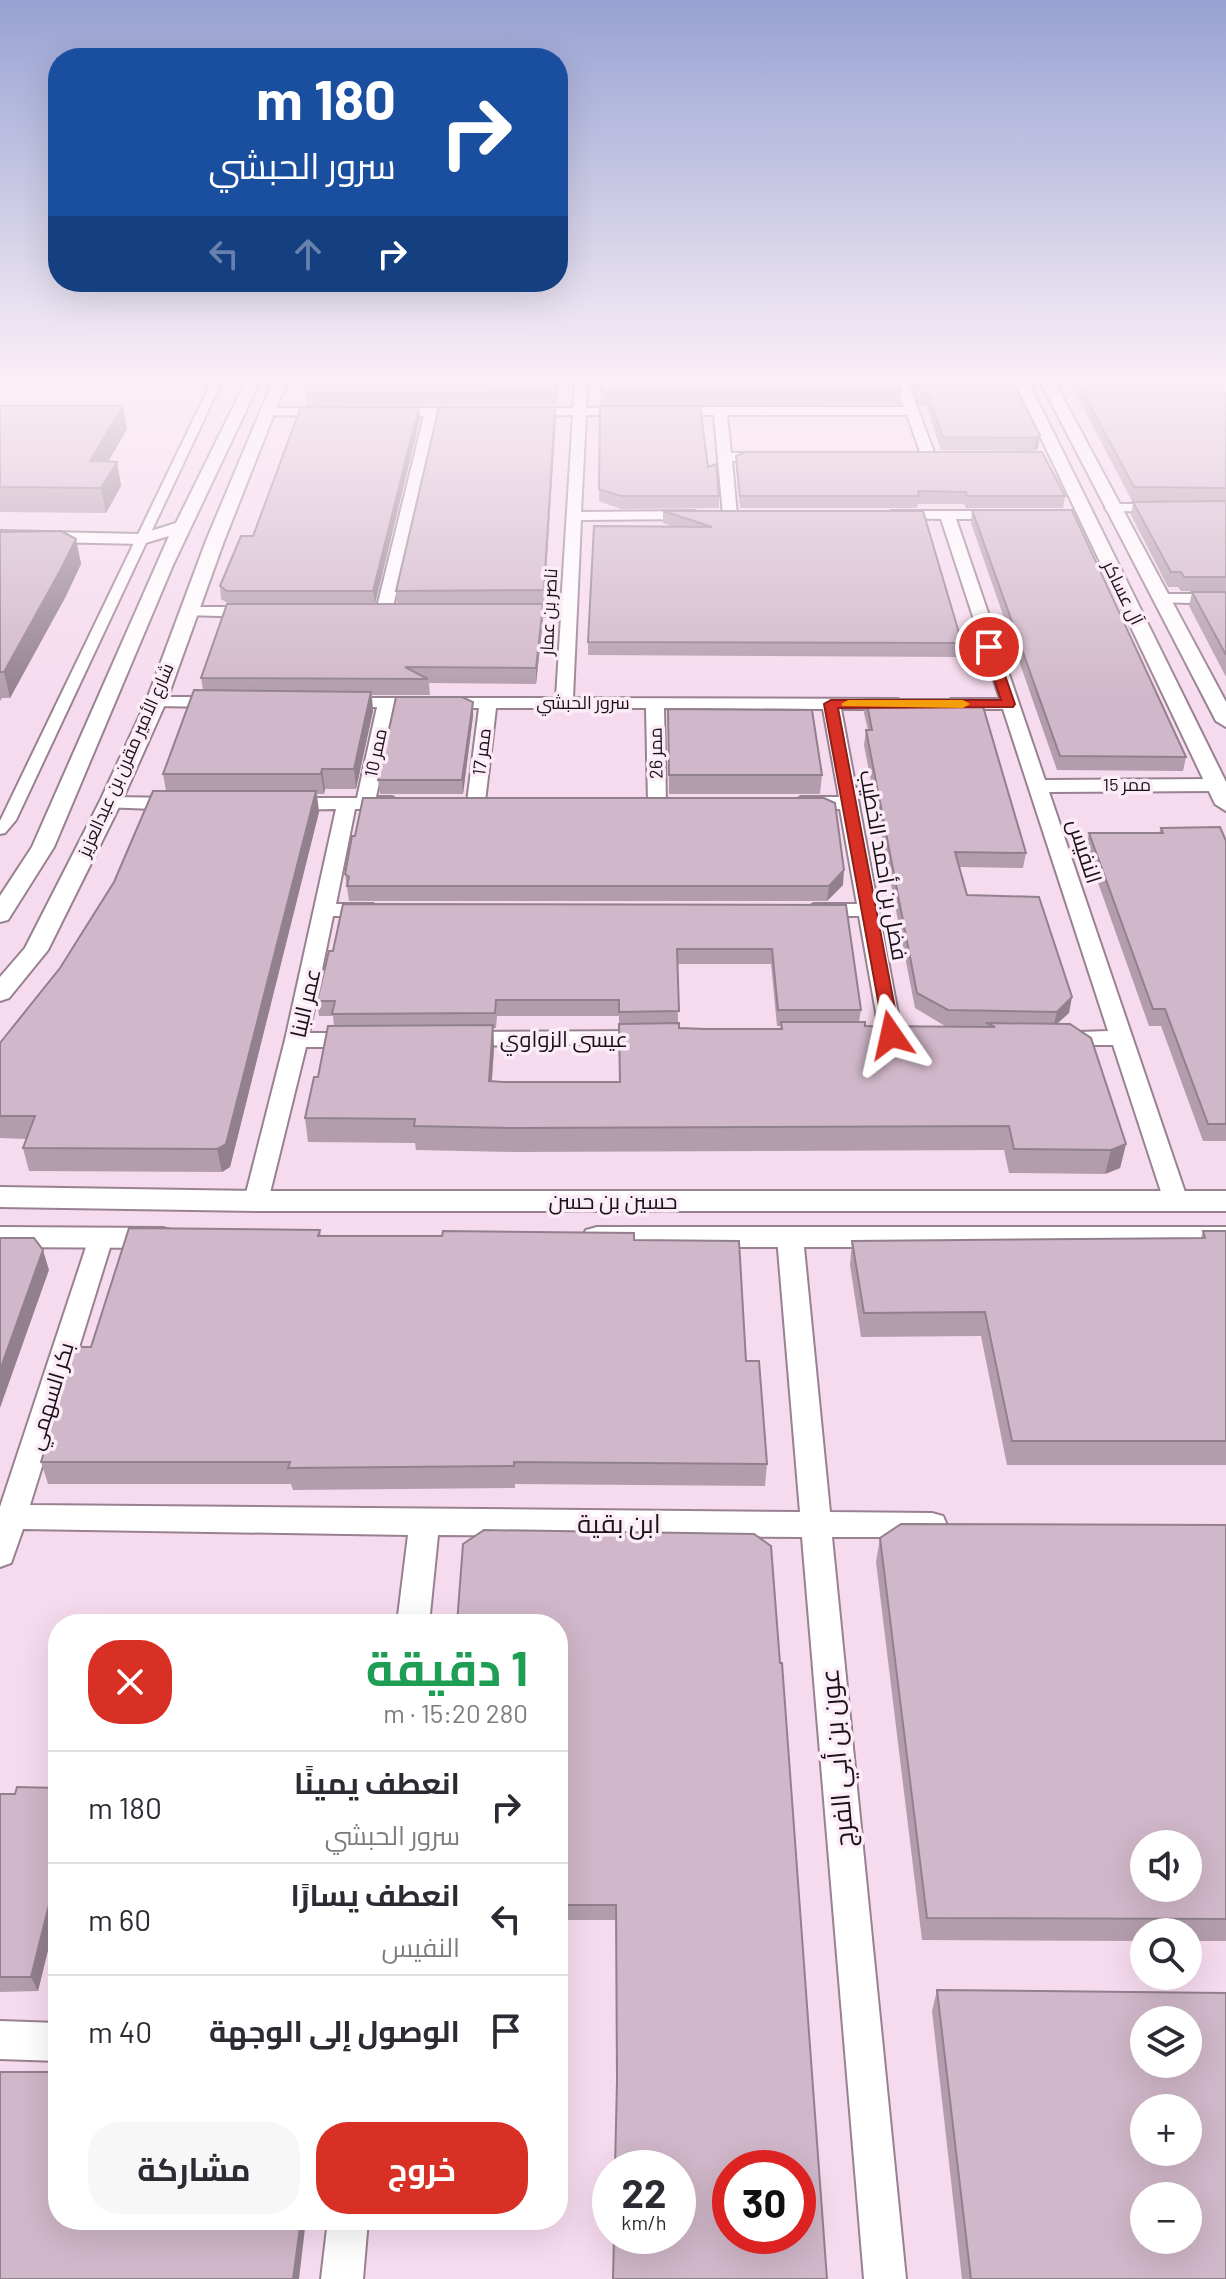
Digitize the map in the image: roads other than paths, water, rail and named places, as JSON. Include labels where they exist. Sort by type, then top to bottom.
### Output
[{"type":"street","points":[[0,830],[9,820],[167,487]]},
{"type":"street","name":"شارع الأمير مقرن بن عبدالعزيز","points":[[0,915],[43,847],[164,565],[203,487]]},
{"type":"street","name":"شارع الأمير مقرن بن عبدالعزيز","points":[[0,993],[36,950],[110,803],[156,702],[238,487]]},
{"type":"street","points":[[384,611],[413,487]]},
{"type":"street","name":"ناصر بن عمار","points":[[564,702],[575,487]]},
{"type":"street","points":[[573,516],[737,515],[732,487]]},
{"type":"street","name":"آل عساكر","points":[[1063,487],[1167,681],[1226,804]]},
{"type":"street","name":"آل عساكر","points":[[1101,487],[1225,715]]},
{"type":"street","points":[[1112,508],[1226,508]]},
{"type":"street","points":[[869,515],[1024,515]]},
{"type":"street","name":"النفيس","points":[[947,515],[1176,1201]]},
{"type":"street","points":[[0,549],[140,544],[185,526]]},
{"type":"street","points":[[0,536],[74,544]]},
{"type":"street","points":[[140,544],[157,554],[164,565]]},
{"type":"street","points":[[1161,599],[1226,599]]},
{"type":"street","points":[[493,611],[570,611]]},
{"type":"street","points":[[189,612],[279,612]]},
{"type":"street","points":[[1167,681],[1204,681]]},
{"type":"street","points":[[156,702],[233,702]]},
{"type":"street","name":"سرور الحبشي","points":[[326,702],[1009,704]]},
{"type":"street","name":"ممر 17","points":[[475,802],[488,702]]},
{"type":"street","name":"ممر 10","points":[[356,804],[387,703]]},
{"type":"street","name":"ممر 26","points":[[655,703],[657,803]]},
{"type":"street","name":"فضل بن أحمد الخطيب","points":[[831,704],[891,1036]]},
{"type":"street","name":"ممر 15","points":[[1038,786],[1216,785]]},
{"type":"street","points":[[110,803],[205,804]]},
{"type":"street","points":[[268,804],[413,803]]},
{"type":"street","points":[[784,803],[848,803]]},
{"type":"street","name":"عمر البنا","points":[[256,1201],[326,910],[356,804]]},
{"type":"street","points":[[326,910],[390,910]]},
{"type":"street","points":[[788,910],[868,910]]},
{"type":"street","points":[[1044,1037],[1120,1038]]},
{"type":"street","name":"عيسى الزواوي","points":[[438,1040],[674,1038]]},
{"type":"street","points":[[296,1040],[375,1040]]},
{"type":"street","name":"حسين بن حسن","points":[[0,1197],[256,1201],[1226,1201]]},
{"type":"street","points":[[0,1237],[194,1238]]},
{"type":"street","name":"حسين بن حسن","points":[[571,1237],[1226,1237]]},
{"type":"street","name":"عون بن أبي الفرج","points":[[790,1237],[885,2279]]},
{"type":"street","name":"بكر السهمي","points":[[0,1554],[100,1238]]},
{"type":"street","name":"ابن بقية","points":[[12,1517],[424,1523],[957,1525]]},
{"type":"street","points":[[414,1614],[424,1523]]},
{"type":"street","points":[[0,2040],[48,2042]]},
{"type":"street","points":[[342,2279],[347,2230]]}]
